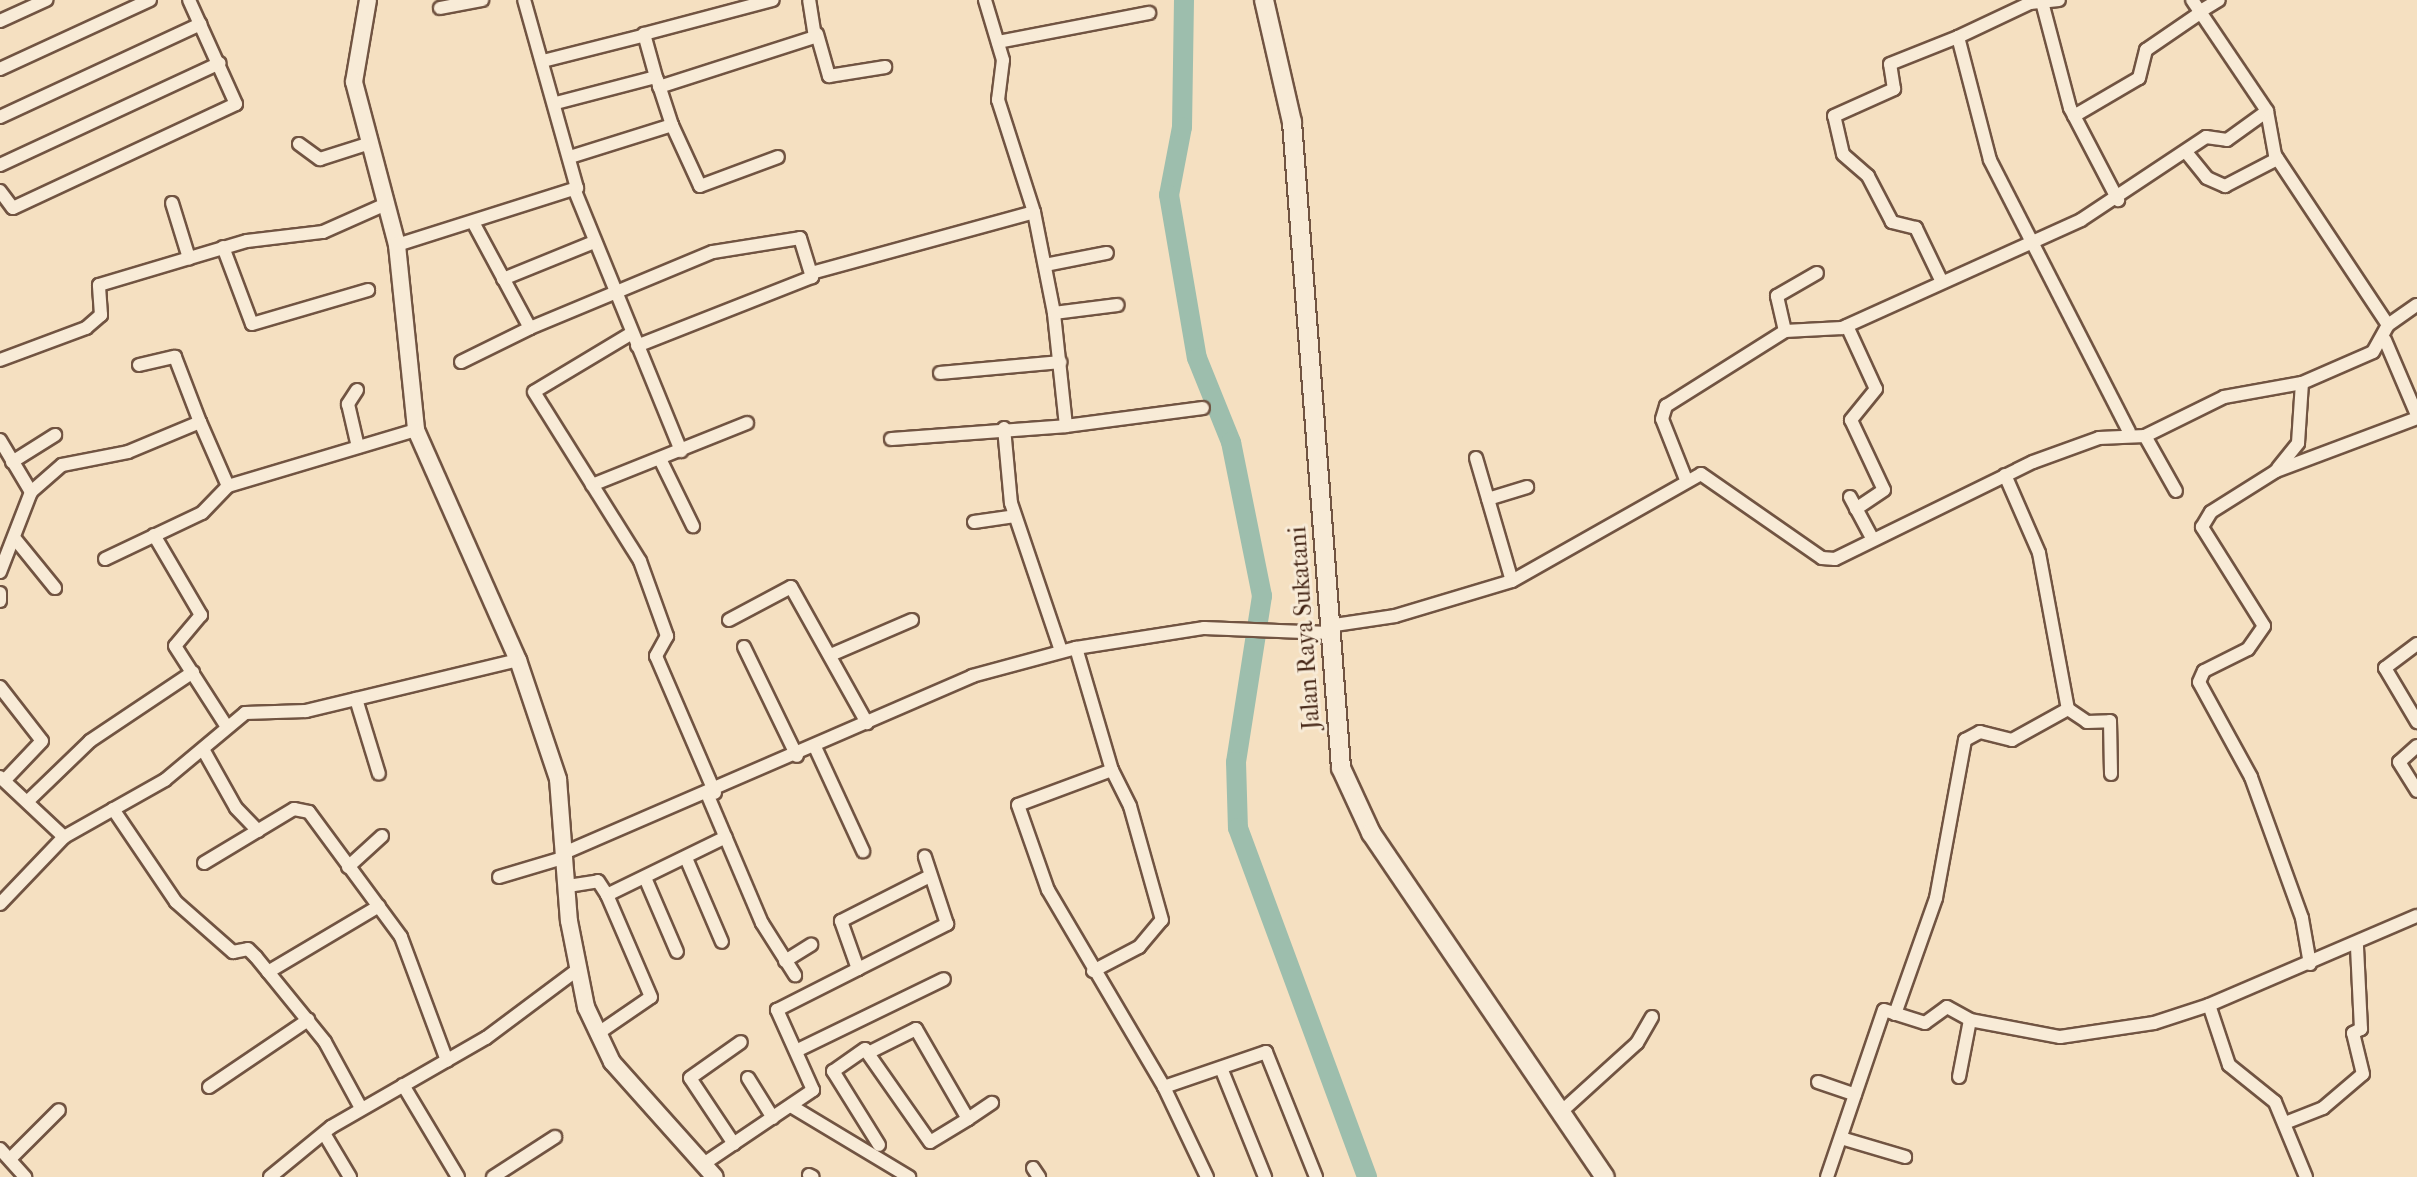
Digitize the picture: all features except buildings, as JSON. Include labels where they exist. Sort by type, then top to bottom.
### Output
[{"type":"main road","name":"Jalan Raya Sukatani","points":[[1264,0],[1292,122],[1341,768],[1352,795],[1403,882],[1605,1177]]},
{"type":"street","points":[[0,21],[46,0]]},
{"type":"street","points":[[0,69],[150,0]]},
{"type":"street","points":[[0,191],[13,208],[236,104],[189,0]]},
{"type":"street","points":[[368,0],[354,82],[367,144],[397,245],[416,430],[518,660],[558,779],[577,970],[597,1034],[632,1087],[715,1177]]},
{"type":"street","points":[[440,8],[482,0]]},
{"type":"street","points":[[524,0],[556,103],[575,191],[681,451]]},
{"type":"street","points":[[543,61],[773,0]]},
{"type":"street","points":[[809,0],[829,76],[885,67]]},
{"type":"street","points":[[985,0],[998,42],[998,100],[1034,212],[1045,265],[1054,313],[1066,426]]},
{"type":"street","points":[[1941,280],[1916,228],[1892,222],[1873,182],[1843,154],[1834,116],[1894,89],[1890,64],[2042,2],[2059,0]]},
{"type":"street","points":[[2192,0],[2267,111],[2277,159],[2388,325]]},
{"type":"street","points":[[2074,116],[2139,78],[2146,50],[2219,0]]},
{"type":"street","points":[[2042,2],[2074,116],[2118,200]]},
{"type":"street","points":[[998,42],[1149,13]]},
{"type":"street","points":[[0,117],[200,24]]},
{"type":"street","points":[[556,103],[658,82],[817,34]]},
{"type":"street","points":[[642,36],[672,125],[700,186],[778,157]]},
{"type":"street","points":[[1958,37],[1990,160],[2028,244],[2085,335],[2129,432]]},
{"type":"street","points":[[0,165],[220,63]]},
{"type":"street","points":[[1685,477],[1662,419],[1666,406],[1785,331],[1847,326],[1941,280],[2028,244],[2118,200],[2207,136],[2227,140],[2267,111]]},
{"type":"street","points":[[570,157],[672,125]]},
{"type":"street","points":[[299,144],[320,159],[367,144]]},
{"type":"street","points":[[2186,152],[2207,178],[2225,186],[2277,159]]},
{"type":"street","points":[[397,245],[575,191]]},
{"type":"street","points":[[172,203],[189,258]]},
{"type":"street","points":[[0,360],[86,328],[101,315],[99,285],[223,247],[323,232],[386,204]]},
{"type":"street","points":[[795,975],[785,961],[726,837],[656,656],[667,636],[640,561],[534,390],[635,339],[815,272],[1034,212]]},
{"type":"street","points":[[474,224],[530,328]]},
{"type":"street","points":[[461,362],[530,328],[713,252],[791,235],[815,272]]},
{"type":"street","points":[[503,279],[594,242]]},
{"type":"street","points":[[223,247],[252,324],[368,290]]},
{"type":"street","points":[[1045,265],[1107,253]]},
{"type":"street","points":[[1785,331],[1777,296],[1817,273]]},
{"type":"street","points":[[1054,313],[1117,305]]},
{"type":"street","points":[[2310,964],[2302,918],[2251,777],[2199,682],[2204,671],[2248,649],[2264,626],[2203,519],[2276,471],[2417,416],[2385,340],[2388,325],[2417,305]]},
{"type":"street","points":[[1847,326],[1876,389],[1851,420],[1884,490],[1853,503],[1872,538]]},
{"type":"street","points":[[499,877],[566,854],[712,795],[972,676],[1076,648],[1220,629],[1329,630],[1395,616],[1512,581],[1627,520],[1685,477],[1706,475],[1828,560],[2005,475],[2129,432],[2145,436],[2224,397],[2302,383],[2385,340]]},
{"type":"street","points":[[139,365],[175,357],[228,486]]},
{"type":"street","points":[[940,373],[1060,362]]},
{"type":"street","points":[[2276,471],[2298,443],[2302,383]]},
{"type":"street","points":[[357,390],[348,404],[358,447]]},
{"type":"street","points":[[891,439],[1004,428],[1066,426],[1203,408]]},
{"type":"street","points":[[0,572],[16,540],[31,492],[62,465],[128,452],[200,422]]},
{"type":"street","points":[[592,485],[747,423]]},
{"type":"street","points":[[1004,428],[1015,516],[1061,651]]},
{"type":"street","points":[[105,559],[202,513],[228,486],[416,430]]},
{"type":"street","points":[[12,462],[55,435]]},
{"type":"street","points":[[2145,436],[2176,491]]},
{"type":"street","points":[[0,440],[31,492]]},
{"type":"street","points":[[1476,458],[1512,581]]},
{"type":"street","points":[[660,459],[693,526]]},
{"type":"street","points":[[2005,475],[2039,553],[2068,709],[2087,722],[2110,720],[2111,774]]},
{"type":"street","points":[[1488,499],[1527,487]]},
{"type":"street","points":[[974,522],[1015,516]]},
{"type":"street","points":[[154,535],[201,615],[174,644],[225,724]]},
{"type":"street","points":[[16,540],[55,588]]},
{"type":"street","points":[[729,620],[789,586],[833,654],[867,723]]},
{"type":"street","points":[[0,593],[0,601]]},
{"type":"street","points":[[833,654],[912,620]]},
{"type":"street","points":[[2417,644],[2385,664],[2411,698],[2417,722]]},
{"type":"street","points":[[744,647],[797,756]]},
{"type":"street","points":[[1076,648],[1112,770],[1130,806],[1162,920],[1139,947],[1093,971]]},
{"type":"street","points":[[0,904],[64,837],[204,751],[225,724],[245,713],[356,699],[518,660]]},
{"type":"street","points":[[29,800],[90,741],[193,672]]},
{"type":"street","points":[[0,687],[42,741],[3,778],[64,837]]},
{"type":"street","points":[[356,699],[379,774]]},
{"type":"street","points":[[1895,1014],[1936,898],[1963,743],[1980,732],[2020,738],[2068,709]]},
{"type":"street","points":[[2417,746],[2399,762],[2417,791]]},
{"type":"street","points":[[815,747],[863,851]]},
{"type":"street","points":[[204,751],[236,808],[258,831]]},
{"type":"street","points":[[1112,770],[1019,802],[1048,890],[1164,1087],[1207,1177]]},
{"type":"street","points":[[204,863],[303,808],[379,906],[411,959],[447,1061]]},
{"type":"street","points":[[113,809],[176,902],[233,952],[250,950],[308,1020],[361,1108]]},
{"type":"street","points":[[348,867],[382,836]]},
{"type":"street","points":[[607,895],[646,880],[726,837]]},
{"type":"street","points":[[814,1087],[777,1010],[947,924],[925,857]]},
{"type":"street","points":[[686,858],[722,942]]},
{"type":"street","points":[[858,969],[841,921],[930,876]]},
{"type":"street","points":[[646,880],[677,952]]},
{"type":"street","points":[[568,886],[600,881],[651,997],[597,1034]]},
{"type":"street","points":[[268,972],[379,906]]},
{"type":"street","points":[[1827,1177],[1881,1013],[1925,1023],[1947,1007],[1970,1020],[2060,1037],[2154,1023],[2209,1005],[2357,946],[2417,916]]},
{"type":"street","points":[[785,961],[811,945]]},
{"type":"street","points":[[2285,1123],[2323,1108],[2363,1074],[2353,1033],[2361,1029],[2357,946]]},
{"type":"street","points":[[270,1177],[361,1108],[447,1061],[577,970]]},
{"type":"street","points":[[798,1050],[944,979]]},
{"type":"street","points":[[2209,1005],[2229,1065],[2263,1086],[2285,1123],[2306,1177]]},
{"type":"street","points":[[1562,1111],[1637,1043],[1652,1017]]},
{"type":"street","points":[[209,1087],[308,1020]]},
{"type":"street","points":[[1959,1077],[1970,1020]]},
{"type":"street","points":[[879,1145],[833,1068],[916,1029],[968,1119]]},
{"type":"street","points":[[734,1144],[690,1078],[741,1042]]},
{"type":"street","points":[[872,1051],[930,1142],[992,1103]]},
{"type":"street","points":[[1164,1087],[1268,1053],[1316,1177]]},
{"type":"street","points":[[1221,1068],[1265,1177]]},
{"type":"street","points":[[702,1165],[791,1106],[814,1087],[835,1076]]},
{"type":"street","points":[[748,1078],[773,1118]]},
{"type":"street","points":[[1818,1082],[1855,1095]]},
{"type":"street","points":[[403,1085],[458,1177]]},
{"type":"street","points":[[791,1106],[909,1177]]},
{"type":"street","points":[[10,1159],[59,1110]]},
{"type":"street","points":[[325,1135],[350,1177]]},
{"type":"street","points":[[493,1177],[555,1137]]},
{"type":"street","points":[[1841,1138],[1905,1157]]},
{"type":"street","points":[[0,1149],[25,1177]]},
{"type":"street","points":[[876,1177],[884,1163]]},
{"type":"waterway","points":[[1184,0],[1182,127],[1169,195],[1197,358],[1231,442],[1262,596],[1236,762],[1238,828],[1367,1177]]}]
